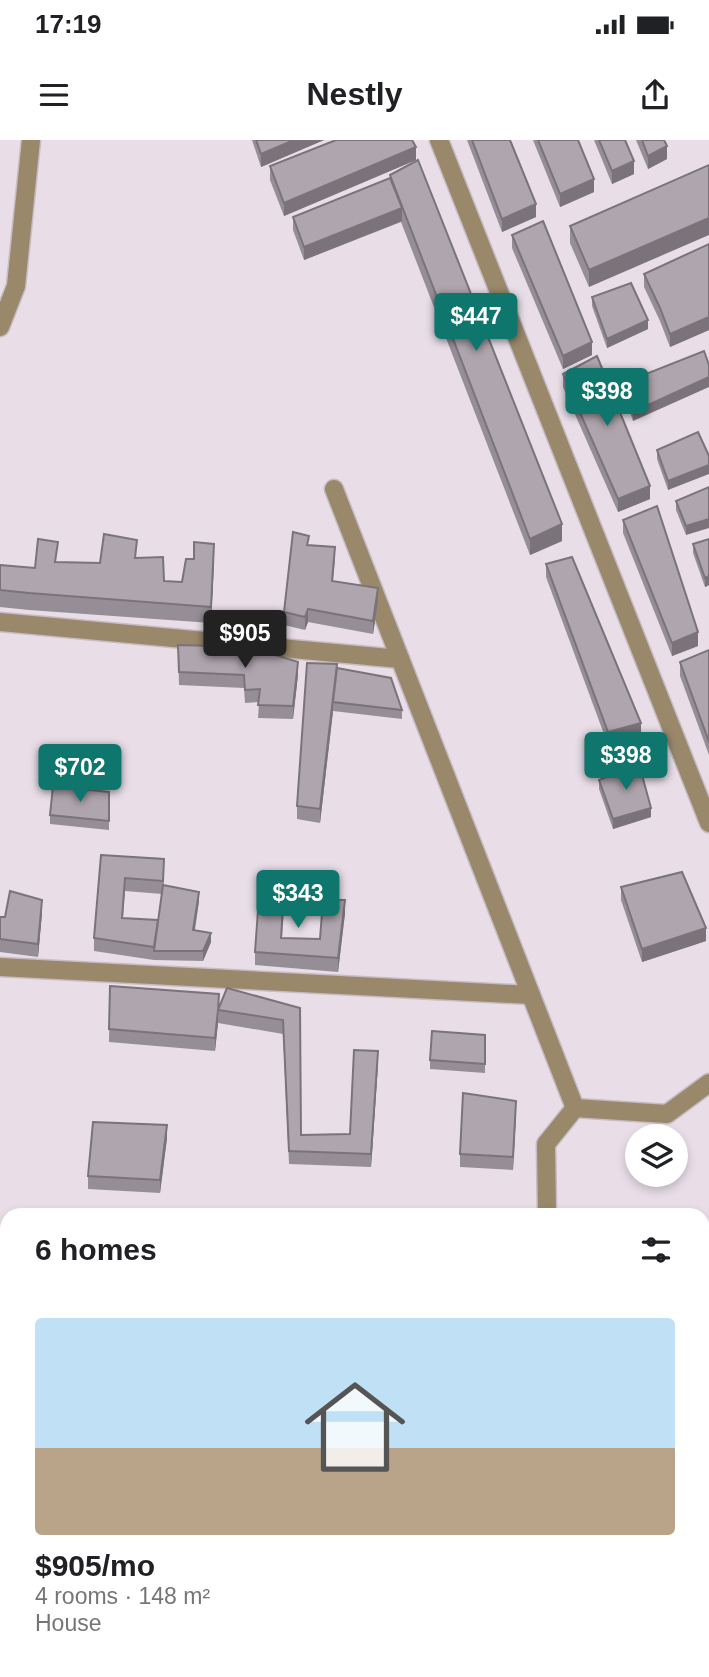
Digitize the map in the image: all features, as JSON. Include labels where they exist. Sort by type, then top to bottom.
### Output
[{"type":"street","points":[[0,327],[16,286],[31,140]]},
{"type":"street","points":[[439,140],[709,823]]},
{"type":"street","points":[[334,489],[575,1108]]},
{"type":"street","points":[[0,622],[400,659]]},
{"type":"street","points":[[0,967],[531,995]]},
{"type":"street","points":[[575,1108],[667,1114],[709,1083]]},
{"type":"street","points":[[547,1208],[546,1144],[575,1108]]},
{"type":"building","points":[[256,140],[294,140],[261,154]]},
{"type":"building","points":[[336,140],[412,140],[416,147],[284,203],[270,166]]},
{"type":"building","points":[[472,140],[510,140],[536,204],[502,219]]},
{"type":"building","points":[[538,140],[578,140],[594,179],[560,194]]},
{"type":"building","points":[[599,140],[625,140],[634,161],[612,171]]},
{"type":"building","points":[[642,140],[664,140],[667,146],[648,156]]},
{"type":"building","points":[[418,160],[562,524],[530,539],[390,175]]},
{"type":"building","points":[[709,165],[709,218],[589,270],[570,226]]},
{"type":"building","points":[[390,178],[402,208],[304,247],[293,217]]},
{"type":"building","points":[[543,221],[592,342],[563,356],[512,235]]},
{"type":"building","points":[[709,244],[709,317],[670,334],[644,274]]},
{"type":"building","points":[[631,283],[648,320],[607,339],[592,297]]},
{"type":"building","points":[[704,351],[709,365],[709,377],[633,412],[623,383]]},
{"type":"building","points":[[597,356],[650,486],[618,499],[563,374]]},
{"type":"building","points":[[698,432],[709,456],[709,465],[668,481],[657,450]]},
{"type":"building","points":[[709,487],[709,519],[686,526],[676,501]]},
{"type":"building","points":[[657,506],[698,632],[672,643],[623,520]]},
{"type":"building","points":[[293,532],[309,536],[307,545],[335,547],[332,581],[378,588],[373,621],[308,609],[305,617],[284,612]]},
{"type":"building","points":[[104,534],[137,540],[135,558],[163,557],[164,581],[182,582],[186,559],[194,559],[194,542],[214,544],[211,607],[0,590],[0,565],[35,568],[38,539],[58,542],[55,562],[100,563]]},
{"type":"building","points":[[709,539],[709,576],[705,578],[693,544]]},
{"type":"building","points":[[572,557],[641,723],[608,732],[546,564]]},
{"type":"building","points":[[178,645],[249,647],[298,662],[293,706],[258,705],[260,689],[245,690],[244,675],[179,672]]},
{"type":"building","points":[[709,650],[709,742],[680,662]]},
{"type":"building","points":[[307,663],[337,664],[320,809],[297,806]]},
{"type":"building","points":[[337,668],[391,678],[402,710],[333,702]]},
{"type":"building","points":[[639,764],[651,808],[613,819],[599,780]]},
{"type":"building","points":[[53,786],[109,792],[109,821],[50,815]]},
{"type":"building","points":[[101,855],[164,859],[163,881],[125,878],[122,918],[158,920],[154,947],[94,938]]},
{"type":"building","points":[[682,872],[706,928],[642,949],[621,887]]},
{"type":"building","points":[[163,885],[199,892],[193,930],[211,933],[203,951],[154,951]]},
{"type":"building","points":[[10,891],[42,900],[38,944],[0,939],[0,917],[5,917]]},
{"type":"building","points":[[284,892],[281,938],[320,939],[323,900],[345,900],[338,958],[255,952],[259,896]]},
{"type":"building","points":[[110,986],[219,994],[215,1038],[109,1029]]},
{"type":"building","points":[[227,988],[300,1008],[301,1135],[350,1134],[354,1050],[378,1051],[371,1154],[289,1151],[283,1020],[218,1010]]},
{"type":"building","points":[[432,1031],[485,1035],[485,1064],[430,1060]]},
{"type":"building","points":[[463,1093],[516,1101],[513,1157],[460,1154]]},
{"type":"building","points":[[93,1122],[167,1125],[160,1180],[88,1176]]}]
